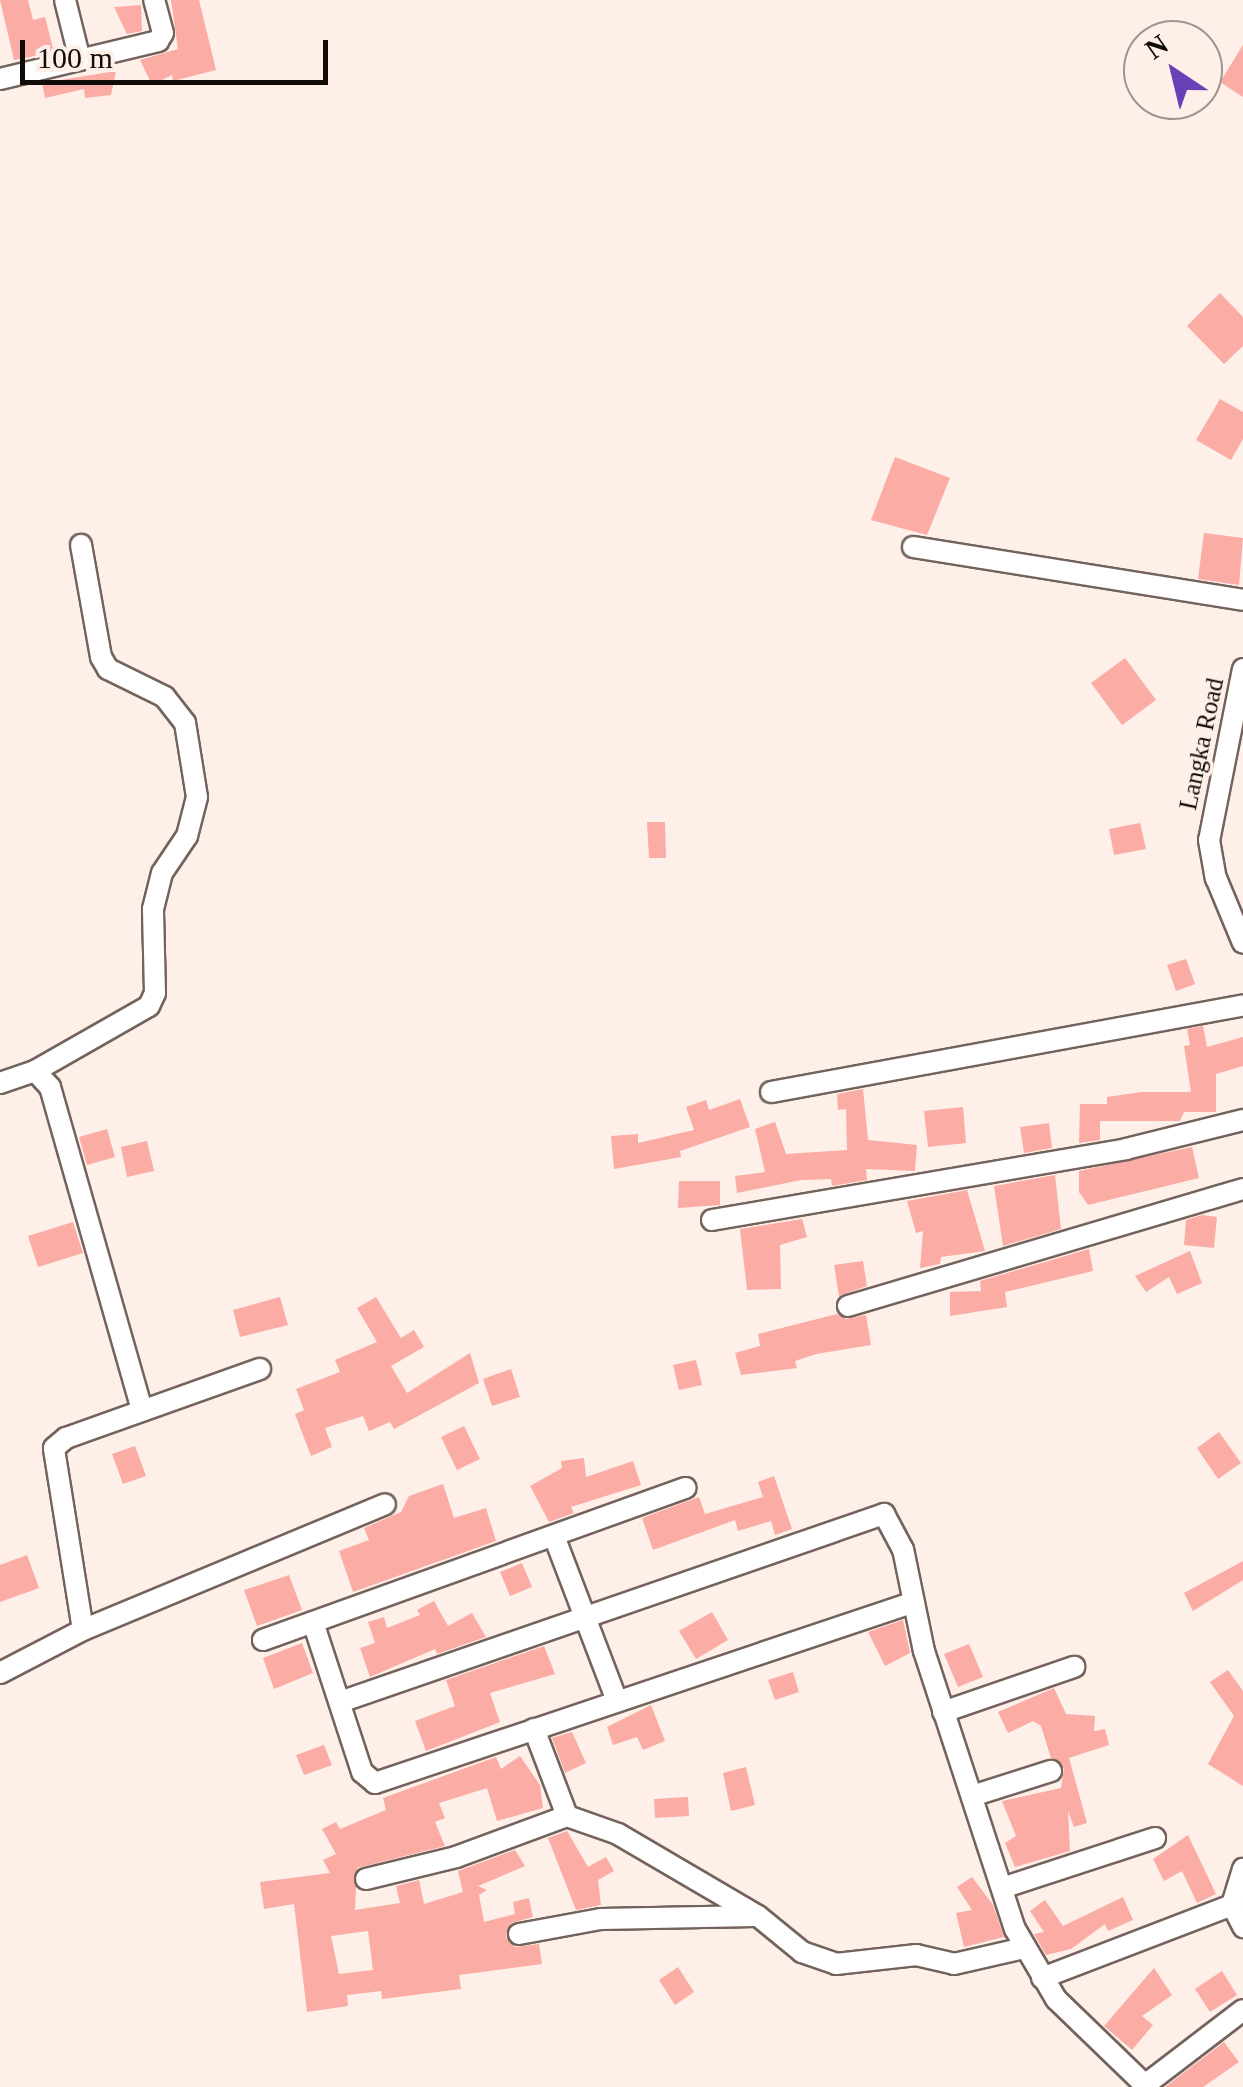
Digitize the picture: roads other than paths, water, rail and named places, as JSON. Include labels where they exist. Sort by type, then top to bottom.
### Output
[{"type":"street","points":[[65,0],[80,60]]},
{"type":"street","points":[[1,76],[161,39],[154,0]]},
{"type":"street","points":[[0,1084],[35,1071],[149,1006],[156,980],[153,908],[162,873],[187,836],[197,798],[185,723],[165,697],[108,670],[101,657],[81,546]]},
{"type":"street","points":[[913,547],[1243,600]]},
{"type":"street","name":"Langka Road","points":[[1243,669],[1208,840],[1216,878],[1243,943]]},
{"type":"street","points":[[771,1092],[1243,1005]]},
{"type":"street","points":[[35,1071],[50,1087],[142,1409]]},
{"type":"street","points":[[712,1220],[1126,1149],[1243,1120]]},
{"type":"street","points":[[848,1306],[1243,1189]]},
{"type":"street","points":[[83,1630],[54,1448],[142,1409],[260,1370]]},
{"type":"street","points":[[262,1640],[686,1488]]},
{"type":"street","points":[[0,1673],[83,1630],[385,1504]]},
{"type":"street","points":[[340,1702],[584,1620],[877,1514],[889,1518],[903,1548],[910,1603],[943,1712],[1024,1948],[1042,1978],[1074,2019],[1146,2086],[1243,2010]]},
{"type":"street","points":[[554,1536],[616,1698]]},
{"type":"street","points":[[313,1622],[368,1782],[910,1603]]},
{"type":"street","points":[[943,1712],[1074,1667]]},
{"type":"street","points":[[534,1729],[566,1816]]},
{"type":"street","points":[[972,1796],[1051,1771]]},
{"type":"street","points":[[366,1879],[456,1857],[566,1816],[618,1834],[758,1916],[802,1952],[850,1966],[916,1955],[954,1964],[1024,1948]]},
{"type":"street","points":[[1002,1888],[1155,1838]]},
{"type":"street","points":[[1243,1870],[1232,1905],[1243,1927]]},
{"type":"street","points":[[1042,1978],[1232,1905]]},
{"type":"street","points":[[519,1934],[601,1920],[758,1916]]}]
